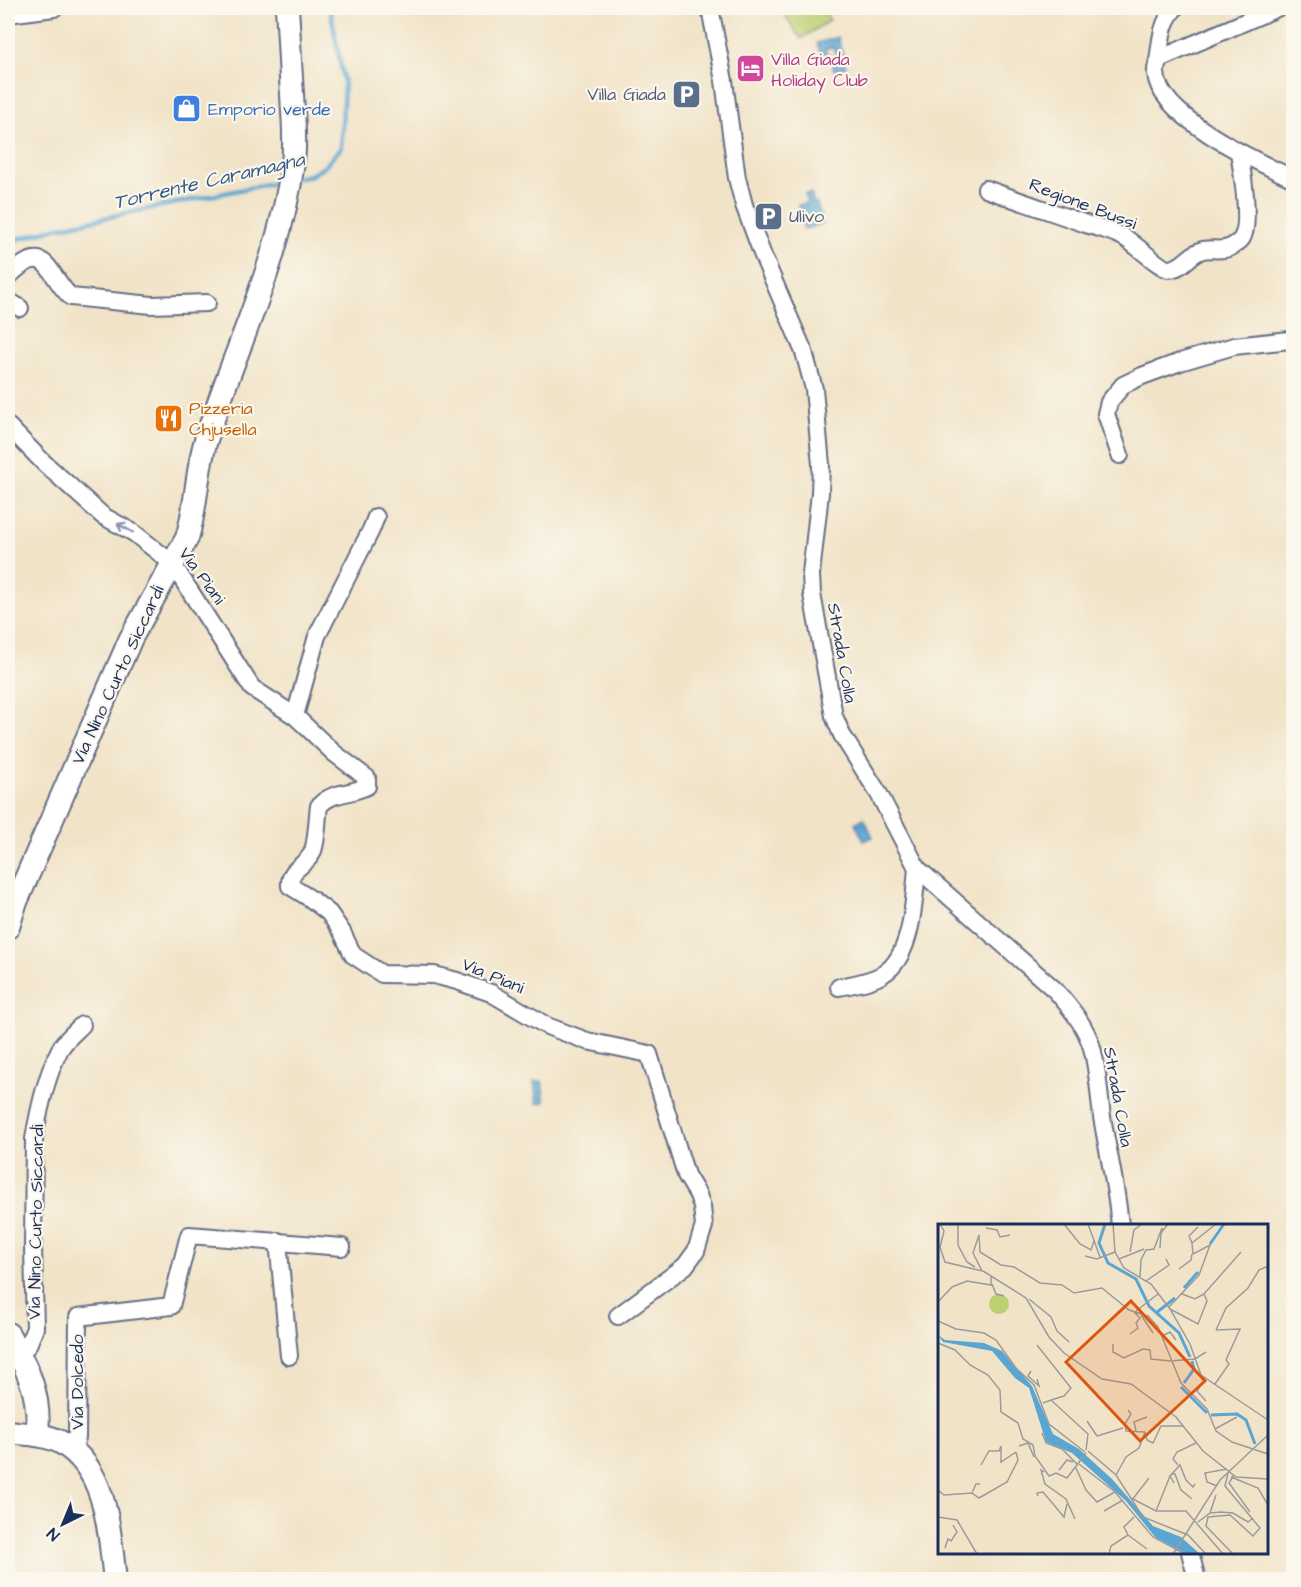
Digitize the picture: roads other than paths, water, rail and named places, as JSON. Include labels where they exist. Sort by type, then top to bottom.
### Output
[{"type":"main road","name":"Via Nino Curto Siccardi","points":[[9,914],[131,638],[189,530],[204,449],[231,368],[270,266],[286,204],[295,138],[287,8]]},
{"type":"main road","name":"Via Nino Curto Siccardi","points":[[13,1344],[35,1389],[39,1414],[37,1435]]},
{"type":"main road","name":"Via Dolcedo","points":[[8,1432],[37,1435],[61,1442],[82,1460],[99,1487],[108,1520],[115,1580]]},
{"type":"street","points":[[8,14],[54,8]]},
{"type":"street","name":"Strada Colla","points":[[710,8],[724,81],[737,178],[744,205],[804,352],[814,389],[821,465],[811,574],[812,594],[830,700],[842,735],[879,794],[917,868],[1055,990],[1073,1010],[1084,1029],[1092,1048],[1118,1198],[1120,1224]]},
{"type":"street","points":[[1175,8],[1161,33],[1156,73],[1162,91],[1177,110],[1193,123],[1239,152],[1293,179]]},
{"type":"street","points":[[1159,59],[1277,8]]},
{"type":"street","name":"Regione Bussi","points":[[986,189],[1124,237],[1166,269],[1173,268],[1180,266],[1194,254],[1206,248],[1225,249],[1233,246],[1242,238],[1245,189],[1239,152]]},
{"type":"street","points":[[8,278],[18,267],[35,259],[40,260],[54,272],[63,290],[71,297],[152,305],[207,303]]},
{"type":"street","points":[[1120,455],[1106,414],[1109,402],[1124,385],[1180,362],[1234,346],[1293,338]]},
{"type":"street","name":"Via Piani","points":[[8,426],[44,463],[103,516],[134,533],[172,563],[252,688],[295,716],[334,753],[368,778],[367,786],[330,796],[319,806],[312,854],[292,873],[289,879],[290,886],[329,913],[342,932],[353,955],[382,974],[434,975],[457,981],[491,993],[547,1026],[587,1041],[649,1054],[686,1175],[702,1207],[704,1226],[696,1251],[685,1266],[618,1316]]},
{"type":"street","points":[[295,716],[317,636],[376,517]]},
{"type":"street","points":[[839,987],[882,975],[896,964],[904,948],[910,924],[917,868]]},
{"type":"street","name":"Via Nino Curto Siccardi","points":[[13,1344],[27,1345],[35,1328],[34,1139],[37,1122],[42,1099],[60,1049],[82,1025]]},
{"type":"street","name":"Via Dolcedo","points":[[71,1451],[77,1438],[78,1317],[171,1306],[189,1235],[342,1246]]},
{"type":"street","points":[[278,1241],[289,1356]]},
{"type":"street","points":[[1190,1554],[1197,1580]]},
{"type":"water","points":[[838,37],[846,67],[834,70],[832,65],[838,63],[833,47],[825,49],[830,55],[830,61],[823,61],[817,43]]},
{"type":"water","points":[[811,193],[814,204],[817,203],[823,224],[804,229],[798,205],[807,203],[805,194]]},
{"type":"water","points":[[864,818],[873,837],[864,841],[855,823]]},
{"type":"water","points":[[542,1081],[545,1102],[537,1103],[534,1082]]},
{"type":"waterway","name":"Torrente Caramagna","points":[[297,178],[311,175],[324,167],[341,148],[344,83],[330,8]]},
{"type":"waterway","name":"Torrente Caramagna","points":[[8,242],[56,228],[283,181]]},
{"type":"place","name":"Villa Giada Holiday Club","points":[[750,69]]},
{"type":"place","name":"Villa Giada","points":[[687,94]]},
{"type":"place","name":"Emporio verde","points":[[187,109]]},
{"type":"place","name":"Ulivo","points":[[768,216]]},
{"type":"place","name":"Pizzeria Chjusella","points":[[168,418]]}]
